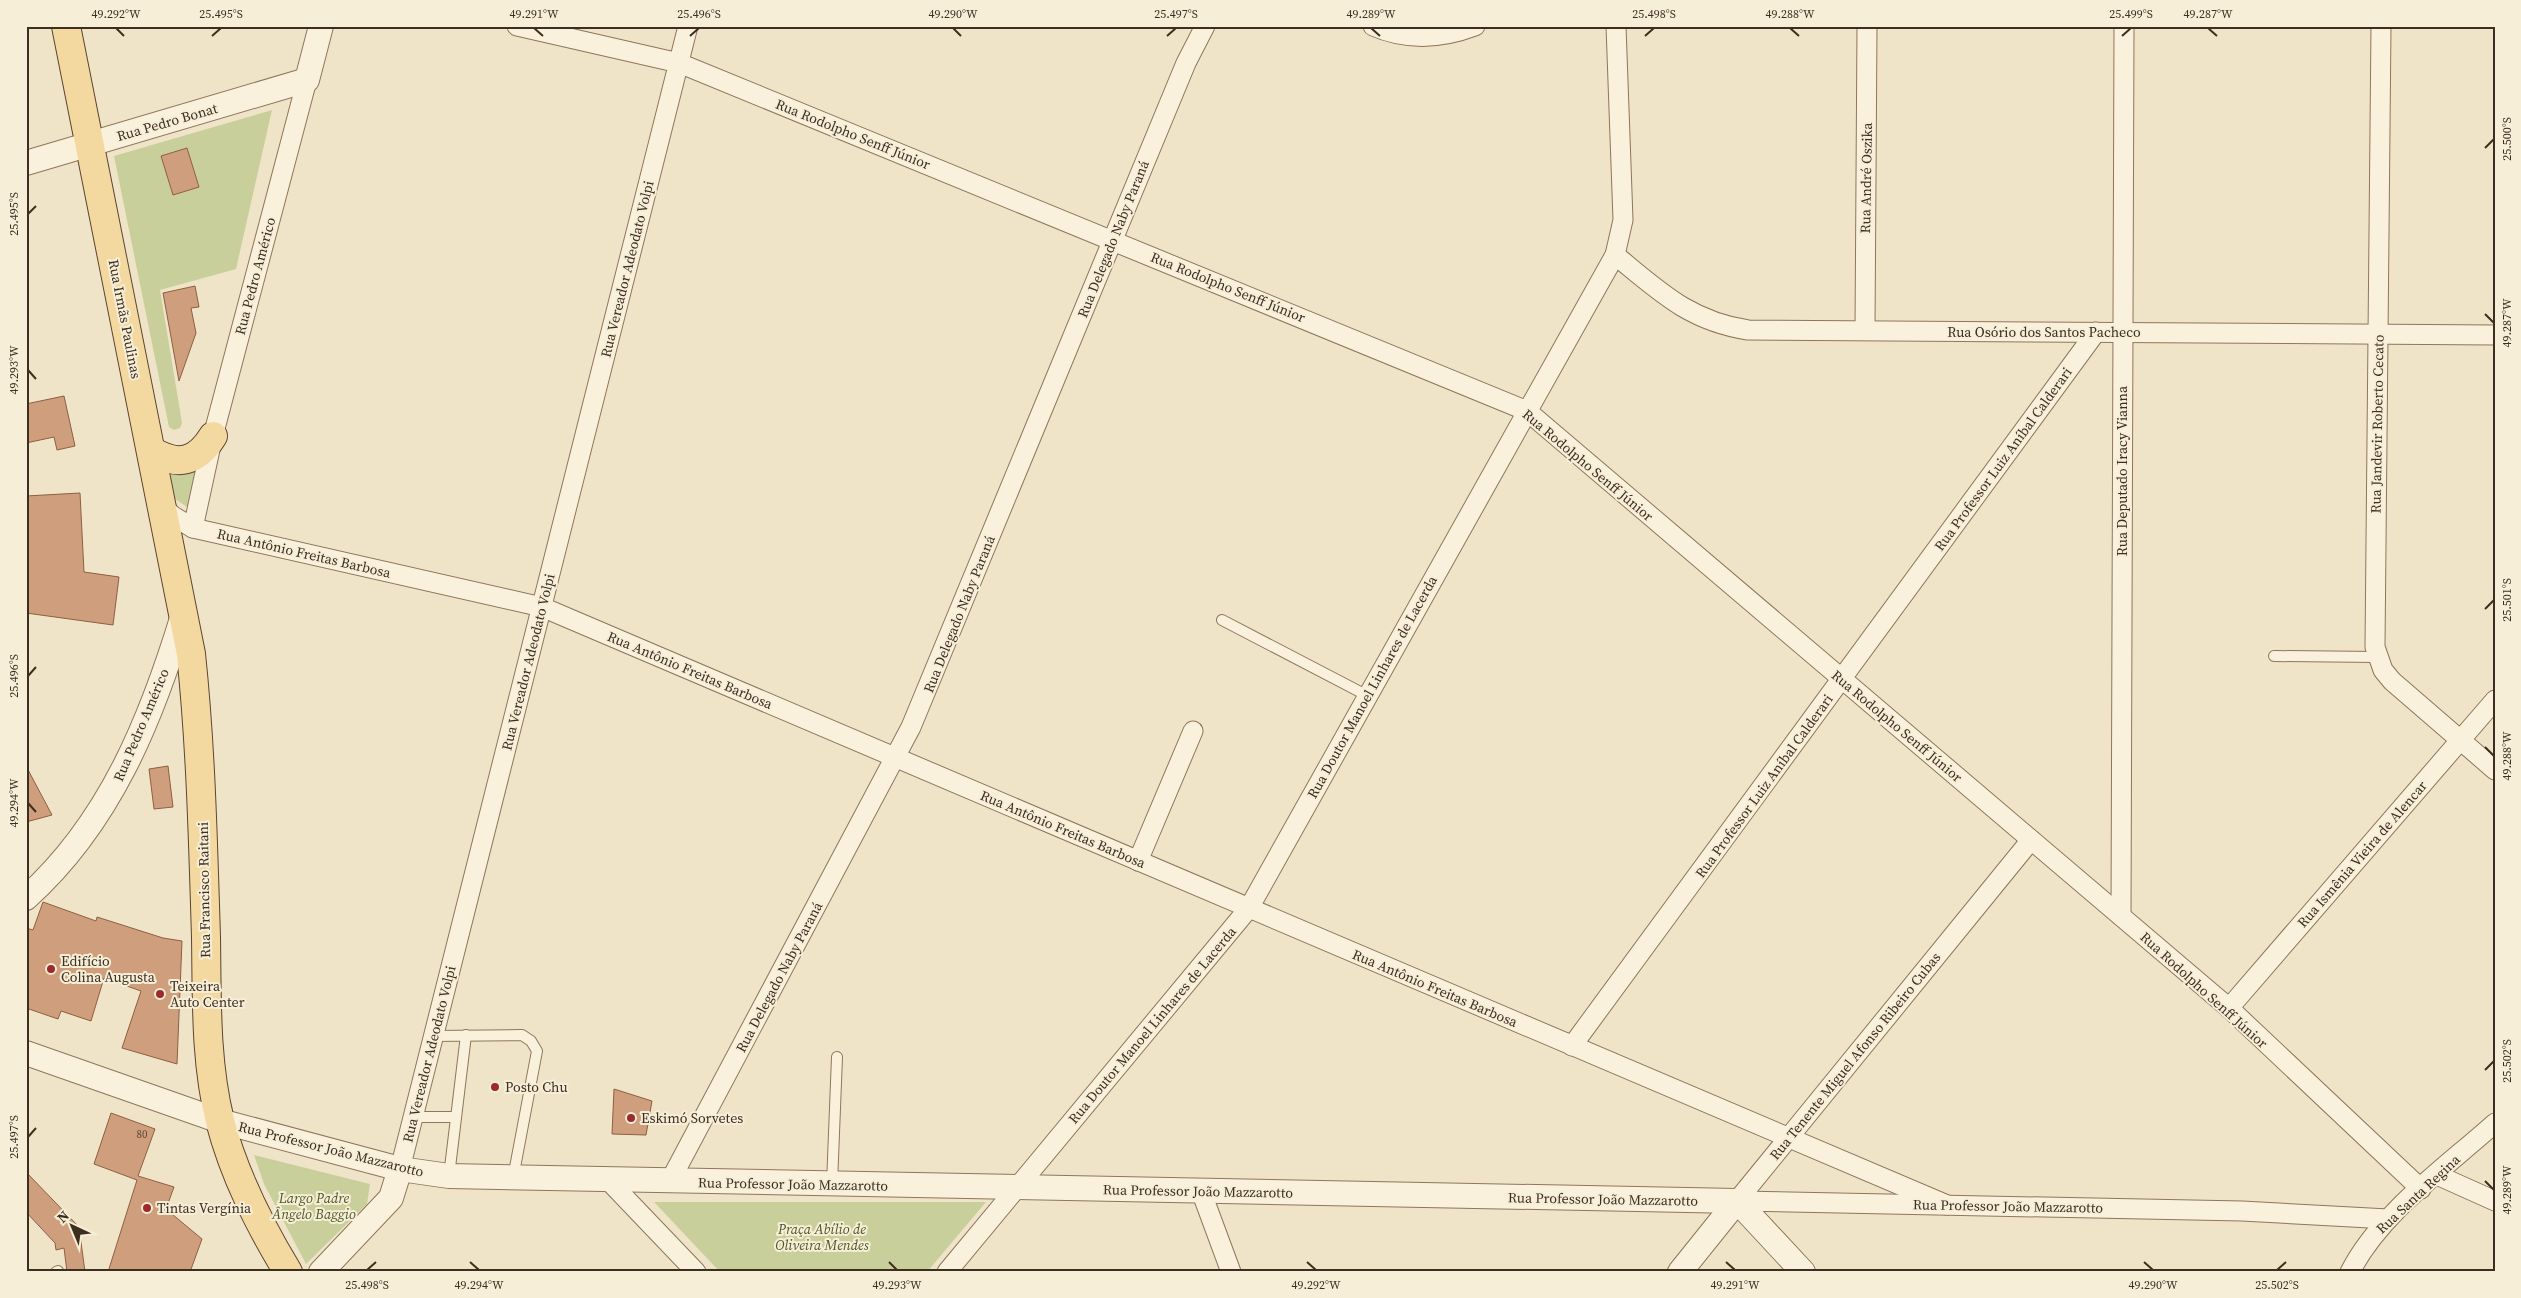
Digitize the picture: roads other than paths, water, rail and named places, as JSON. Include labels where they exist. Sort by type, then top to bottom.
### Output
[{"type":"main road","name":"Rua Irmãs Paulinas","points":[[66,26],[184,612]]},
{"type":"main road","points":[[152,451],[165,459],[179,461],[193,457],[205,448],[213,436]]},
{"type":"main road","name":"Rua Francisco Raitani","points":[[184,612],[196,697],[200,759],[208,1032],[213,1088],[220,1121],[244,1190],[257,1218],[288,1272]]},
{"type":"street","name":"Rua Pedro Américo","points":[[194,528],[213,436],[322,26]]},
{"type":"street","name":"Rua Rodolpho Senff Júnior","points":[[516,26],[678,63],[1527,411],[2229,1008],[2421,1189]]},
{"type":"street","name":"Rua Vereador Adeodato Volpi","points":[[321,1272],[391,1198],[400,1168],[688,26]]},
{"type":"street","name":"Rua Delegado Naby Paraná","points":[[670,1181],[896,758],[920,708],[1186,63],[1205,26]]},
{"type":"street","points":[[1373,26],[1387,32],[1412,38],[1436,36],[1475,26]]},
{"type":"street","name":"Rua Doutor Manoel Linhares de Lacerda","points":[[947,1272],[1249,908],[1615,255],[1623,220],[1616,26]]},
{"type":"street","name":"Rua André Oszika","points":[[1865,330],[1867,26]]},
{"type":"street","name":"Rua Deputado Iracy Vianna","points":[[2120,916],[2124,26]]},
{"type":"street","name":"Rua Jandevir Roberto Cecato","points":[[2381,26],[2375,638],[2377,658],[2383,670],[2392,680],[2495,770]]},
{"type":"street","name":"Rua Pedro Bonat","points":[[26,163],[307,80]]},
{"type":"street","name":"Rua Osório dos Santos Pacheco","points":[[1615,255],[1670,300],[1708,321],[1748,330],[2495,335]]},
{"type":"street","name":"Rua Professor Luiz Aníbal Calderari","points":[[1572,1046],[2096,332]]},
{"type":"street","name":"Rua Antônio Freitas Barbosa","points":[[162,506],[173,516],[194,528],[542,607],[1947,1205]]},
{"type":"street","name":"Rua Pedro Américo","points":[[26,898],[55,871],[78,842],[122,773],[157,692],[184,612]]},
{"type":"street","name":"Rua Ismênia Vieira de Alencar","points":[[2229,1008],[2495,700]]},
{"type":"street","points":[[1138,861],[1193,731]]},
{"type":"street","name":"Rua Tenente Miguel Afonso Ribeiro Cubas","points":[[1680,1272],[2031,840]]},
{"type":"street","name":"Rua Professor João Mazzarotto","points":[[26,1053],[220,1121],[400,1168],[449,1176],[513,1179],[2242,1211],[2388,1219]]},
{"type":"street","name":"Rua Santa Regina","points":[[2350,1272],[2364,1247],[2388,1219],[2495,1123]]},
{"type":"street","points":[[2437,1175],[2495,1201]]},
{"type":"street","points":[[608,1180],[696,1272]]},
{"type":"street","points":[[1201,1191],[1231,1272]]},
{"type":"street","points":[[1737,1201],[1803,1272]]},
{"type":"lane","points":[[1222,620],[1368,696]]},
{"type":"lane","points":[[2274,656],[2377,658]]},
{"type":"lane","points":[[449,1176],[466,1035]]},
{"type":"lane","points":[[433,1036],[522,1035],[531,1041],[537,1051],[513,1179]]},
{"type":"lane","points":[[832,1184],[837,1057]]},
{"type":"lane","points":[[413,1117],[456,1117]]},
{"type":"place","name":"Edifício Colina Augusta","points":[[51,969]]},
{"type":"place","name":"Teixeira Auto Center","points":[[160,994]]},
{"type":"place","name":"Posto Chu","points":[[495,1087]]},
{"type":"place","name":"Eskimó Sorvetes","points":[[631,1118]]},
{"type":"place","name":"Tintas Vergínia","points":[[147,1208]]},
{"type":"park label","name":"Largo Padre Ângelo Baggio","points":[[314,1206]]},
{"type":"park label","name":"Praça Abílio de Oliveira Mendes","points":[[822,1238]]}]
